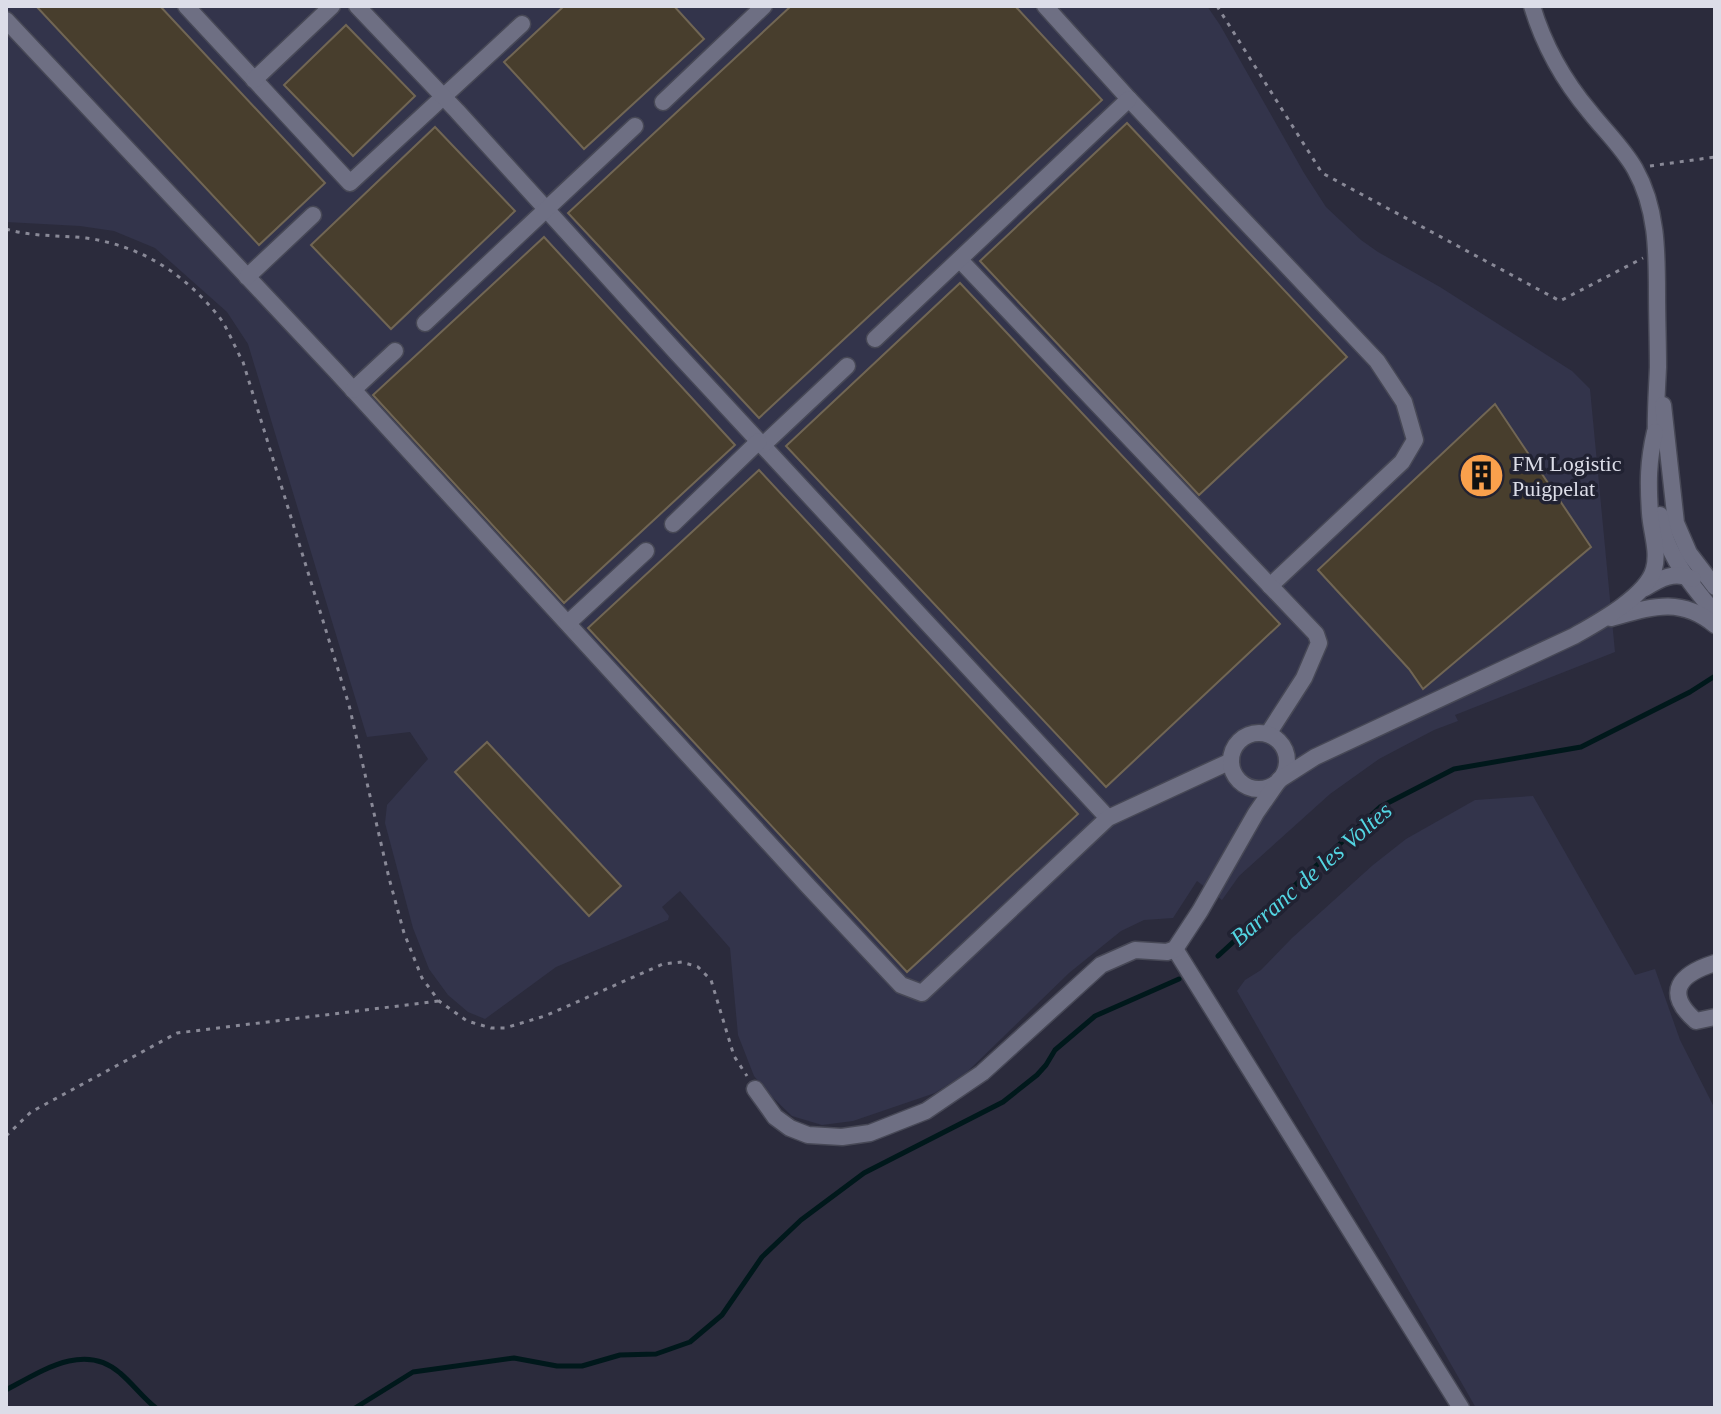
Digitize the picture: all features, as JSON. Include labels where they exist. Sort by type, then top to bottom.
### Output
[{"type":"street","points":[[186,6],[350,183],[522,24]]},
{"type":"street","points":[[254,80],[332,6]]},
{"type":"street","points":[[357,6],[1108,818]]},
{"type":"street","points":[[663,102],[764,6]]},
{"type":"street","points":[[1045,6],[1377,361],[1404,402],[1415,440],[1402,462],[1270,586]]},
{"type":"street","points":[[1532,6],[1540,33],[1557,67],[1635,168],[1653,216],[1657,251],[1655,432],[1661,526],[1672,552],[1697,592],[1715,613]]},
{"type":"street","points":[[6,20],[353,390],[901,985],[922,993],[1108,818],[1231,761]]},
{"type":"street","points":[[875,339],[1129,99]]},
{"type":"street","points":[[425,323],[635,126]]},
{"type":"street","points":[[247,277],[313,215]]},
{"type":"street","points":[[960,260],[1316,634],[1319,643],[1304,678],[1268,734]]},
{"type":"street","points":[[353,390],[395,351]]},
{"type":"street","points":[[1658,364],[1676,523],[1689,553],[1715,587]]},
{"type":"street","points":[[673,524],[847,366]]},
{"type":"street","points":[[1641,590],[1654,571],[1648,460],[1655,432]]},
{"type":"street","points":[[1667,605],[1682,587],[1688,568],[1668,526],[1673,500]]},
{"type":"street","points":[[568,623],[646,551]]},
{"type":"street","points":[[755,1089],[775,1117],[790,1128],[808,1135],[842,1137],[870,1133],[926,1111],[982,1073],[1101,965],[1135,950],[1167,952],[1175,949],[1256,813],[1279,780],[1284,772],[1287,763],[1286,754],[1276,739],[1268,734],[1249,734],[1241,739],[1235,746],[1231,761],[1233,773],[1246,786],[1264,789],[1272,785],[1279,780],[1315,757],[1574,636],[1602,620],[1661,577],[1687,576],[1696,580],[1715,599]]},
{"type":"street","points":[[1602,620],[1667,605],[1688,609],[1715,625]]},
{"type":"street","points":[[1175,949],[1461,1408]]},
{"type":"street","points":[[1715,963],[1697,968],[1687,975],[1680,985],[1678,996],[1684,1010],[1696,1021],[1715,1017]]},
{"type":"path","points":[[1217,6],[1322,173],[1560,301],[1657,251]]},
{"type":"path","points":[[1635,168],[1715,157]]},
{"type":"path","points":[[6,229],[121,245],[163,264],[197,292],[221,320],[243,362],[349,705],[404,933],[422,978],[439,1001],[467,1021],[491,1028],[505,1028],[545,1016],[663,964],[682,962],[698,967],[711,980],[734,1056],[755,1089]]},
{"type":"path","points":[[6,1136],[31,1112],[177,1033],[439,1001]]},
{"type":"shaded area","points":[[6,6],[1207,6],[1326,207],[1378,252],[1440,287],[1572,371],[1590,389],[1615,652],[1455,715],[1458,721],[1379,759],[1330,794],[1239,876],[1222,900],[1197,881],[1173,918],[1144,920],[1121,931],[1069,973],[966,1073],[935,1093],[853,1121],[822,1125],[792,1116],[754,1076],[738,1035],[730,948],[680,891],[662,907],[669,916],[668,920],[556,967],[485,1019],[468,1012],[448,995],[429,969],[413,928],[385,823],[387,805],[428,759],[410,732],[367,737],[248,344],[227,312],[155,248],[114,231],[6,222]]},
{"type":"shaded area","points":[[1533,796],[1635,975],[1655,969],[1680,1040],[1715,1109],[1715,1408],[1476,1408],[1237,991],[1245,980],[1261,970],[1292,938],[1406,839],[1475,800]]},
{"type":"building","points":[[36,6],[160,6],[325,183],[259,245]]},
{"type":"building","points":[[564,6],[674,6],[704,39],[584,149],[504,62]]},
{"type":"building","points":[[791,6],[1015,6],[1102,100],[759,418],[568,213]]},
{"type":"building","points":[[346,25],[415,96],[353,156],[284,85]]},
{"type":"building","points":[[1127,123],[1347,357],[1199,495],[980,261]]},
{"type":"building","points":[[435,127],[515,211],[391,329],[311,245]]},
{"type":"building","points":[[544,237],[735,445],[564,603],[373,395]]},
{"type":"building","points":[[960,283],[1280,624],[1106,787],[786,446]]},
{"type":"building","name":"FM Logistic Puigpelat","points":[[1495,404],[1591,547],[1423,689],[1409,669],[1318,570]]},
{"type":"building","points":[[759,470],[1078,814],[907,972],[588,628]]},
{"type":"building","points":[[487,742],[621,886],[589,916],[455,772]]},
{"type":"waterway","name":"Barranc de les Voltes","points":[[1218,956],[1380,807],[1454,769],[1581,747],[1690,692],[1715,676]]},
{"type":"waterway","name":"Barranc de les Voltes","points":[[355,1408],[413,1372],[514,1358],[557,1366],[582,1366],[620,1355],[656,1354],[690,1342],[722,1315],[762,1257],[801,1220],[864,1173],[1003,1102],[1037,1075],[1055,1050],[1095,1016],[1179,979]]},
{"type":"waterway","name":"Barranc de les Voltes","points":[[6,1390],[62,1363],[92,1360],[120,1373],[156,1408]]},
{"type":"place","name":"FM Logistic Puigpelat","points":[[1481,476]]}]
